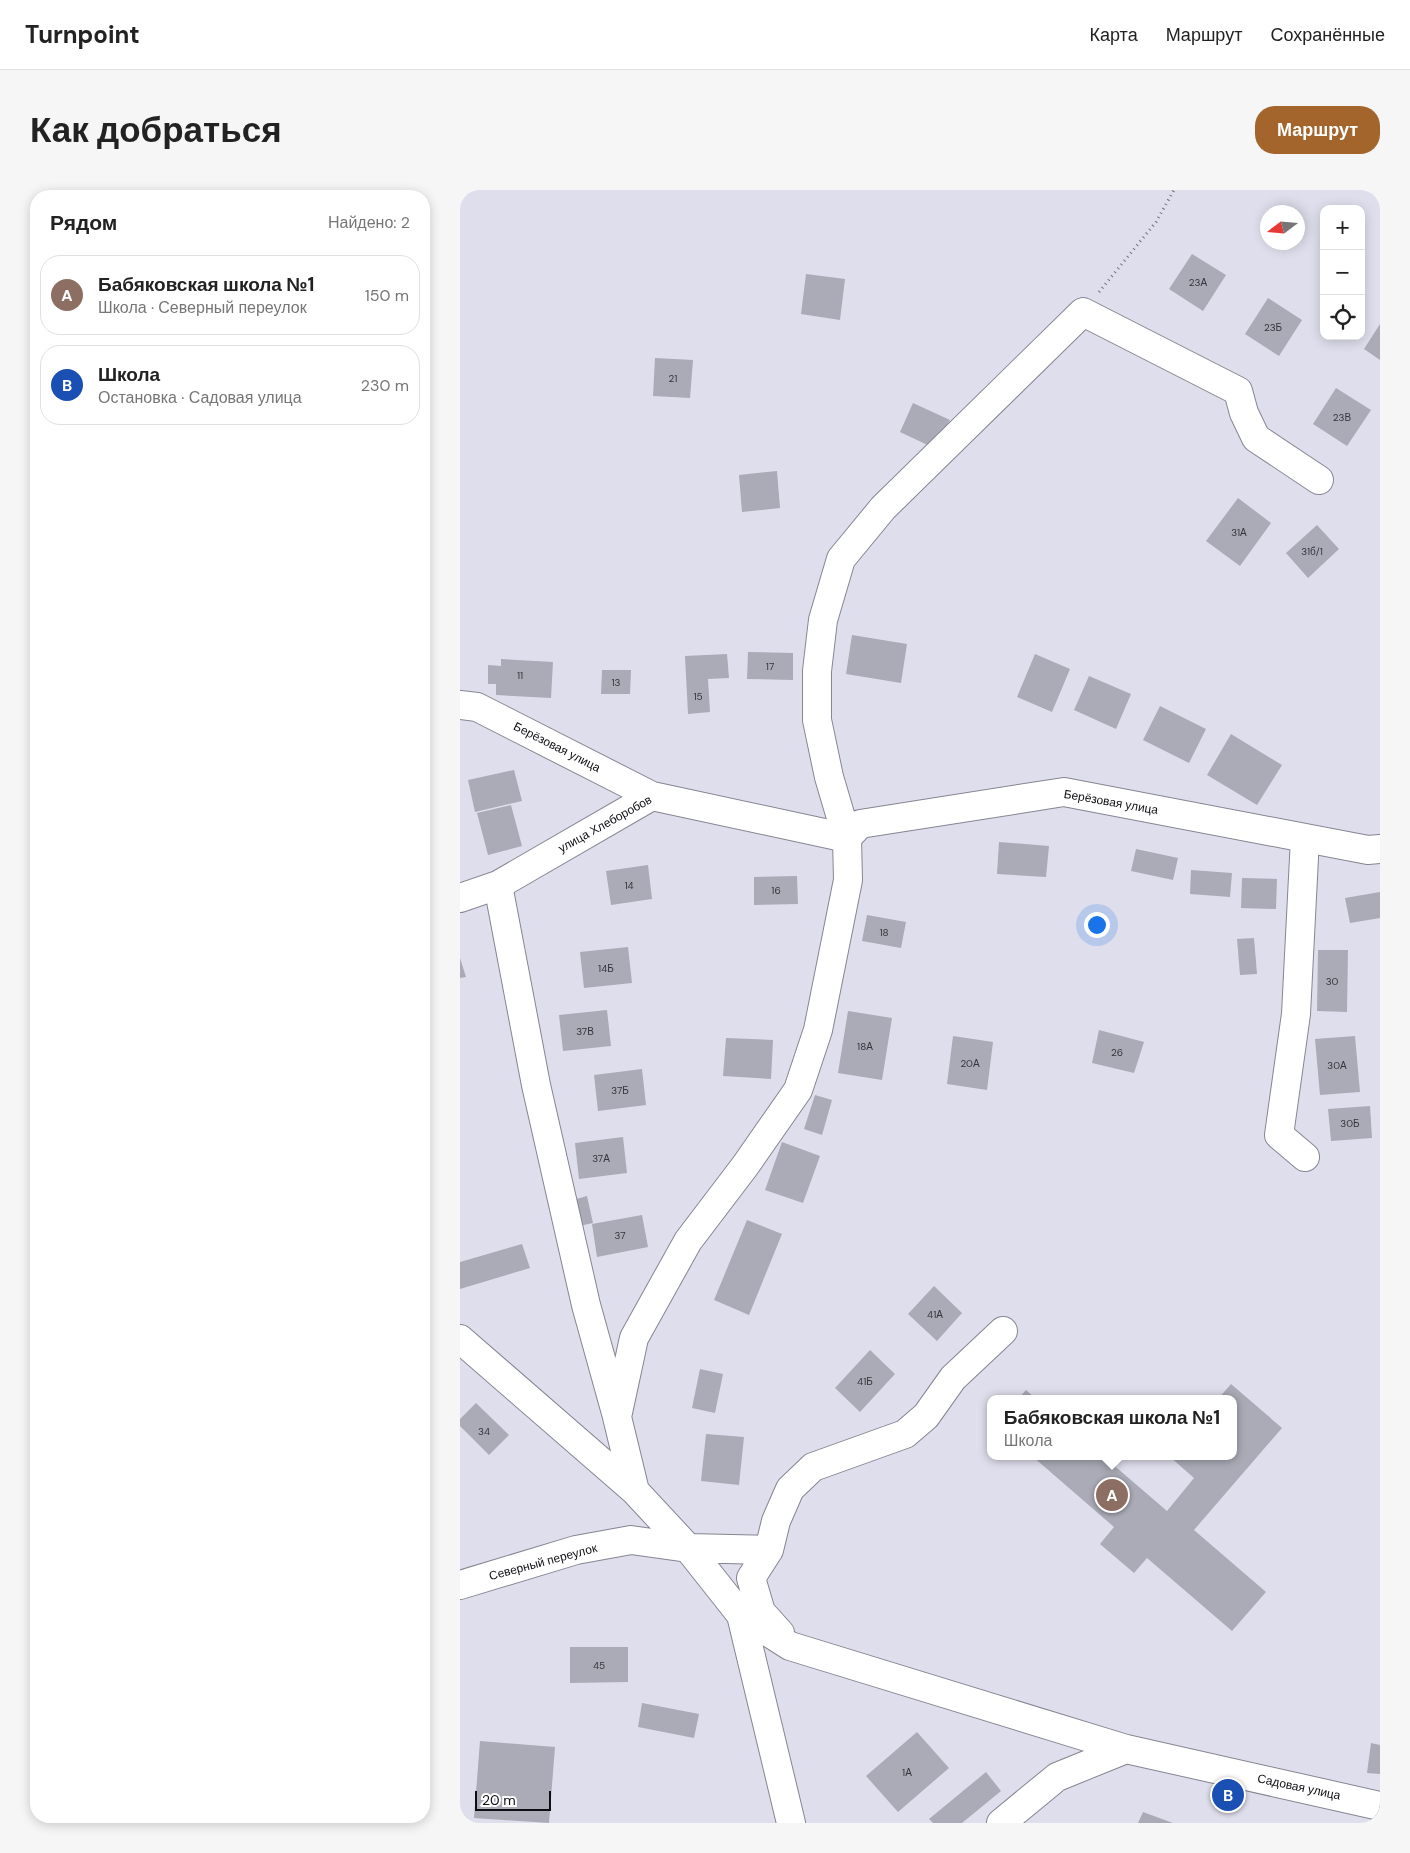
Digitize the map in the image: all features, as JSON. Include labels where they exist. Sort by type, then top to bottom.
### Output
[{"type":"street","points":[[617,1416],[634,1338],[638,1330],[688,1242],[745,1166],[798,1090],[818,1030],[848,880],[847,838],[829,776],[818,720],[817,671],[823,620],[841,560],[884,508],[1083,312],[1238,391],[1244,414],[1256,438],[1319,480]]},
{"type":"street","name":"Берёзовая улица","points":[[460,705],[477,707],[652,796]]},
{"type":"street","name":"Берёзовая улица","points":[[847,838],[860,824],[1064,792],[1368,850],[1380,848]]},
{"type":"street","name":"улица Хлеборобов","points":[[460,898],[498,884],[652,796],[847,838]]},
{"type":"street","points":[[1305,838],[1296,1014],[1279,1135],[1305,1157]]},
{"type":"street","points":[[498,884],[538,1095],[586,1305],[617,1416],[635,1492]]},
{"type":"street","points":[[790,1646],[761,1612],[750,1578],[769,1550],[776,1521],[790,1489],[813,1467],[905,1434],[926,1416],[953,1378],[1003,1331]]},
{"type":"street","points":[[460,1339],[635,1492],[688,1548],[741,1615],[791,1823]]},
{"type":"street","name":"Северный переулок","points":[[460,1585],[576,1550],[631,1540],[688,1548],[769,1550]]},
{"type":"street","name":"Садовая улица","points":[[741,1615],[790,1646],[1126,1749],[1380,1806]]},
{"type":"street","points":[[1001,1823],[1057,1777],[1126,1749]]},
{"type":"path","points":[[1083,312],[1156,222],[1174,190]]},
{"type":"building","points":[[1192,254],[1226,275],[1203,311],[1169,289]]},
{"type":"building","points":[[806,274],[845,279],[840,320],[801,314]]},
{"type":"building","points":[[1268,298],[1302,320],[1279,356],[1245,334]]},
{"type":"building","points":[[1380,324],[1380,360],[1364,349]]},
{"type":"building","points":[[655,358],[693,360],[690,398],[653,396]]},
{"type":"building","points":[[1336,388],[1371,410],[1347,446],[1313,424]]},
{"type":"building","points":[[913,403],[950,420],[936,449],[900,432]]},
{"type":"building","points":[[777,471],[780,508],[742,512],[739,475]]},
{"type":"building","points":[[1238,498],[1271,523],[1240,566],[1206,541]]},
{"type":"building","points":[[1317,525],[1339,549],[1308,578],[1286,553]]},
{"type":"building","points":[[852,635],[907,644],[901,683],[846,674]]},
{"type":"building","points":[[748,652],[793,653],[793,680],[747,679]]},
{"type":"building","points":[[727,654],[729,678],[708,679],[710,712],[688,714],[685,656]]},
{"type":"building","points":[[1035,654],[1070,669],[1052,712],[1017,697]]},
{"type":"building","points":[[501,659],[553,662],[551,698],[496,695],[496,684],[488,684],[488,665],[501,666]]},
{"type":"building","points":[[602,670],[631,670],[630,694],[601,694]]},
{"type":"building","points":[[1089,676],[1131,694],[1116,729],[1074,710]]},
{"type":"building","points":[[1160,706],[1206,729],[1189,763],[1143,740]]},
{"type":"building","points":[[1231,734],[1282,765],[1257,805],[1207,775]]},
{"type":"building","points":[[514,770],[522,801],[475,812],[468,780]]},
{"type":"building","points":[[511,805],[522,846],[488,855],[477,813]]},
{"type":"building","points":[[999,842],[1049,846],[1046,877],[997,874]]},
{"type":"building","points":[[1136,849],[1178,858],[1173,880],[1131,871]]},
{"type":"building","points":[[648,865],[652,899],[611,905],[606,871]]},
{"type":"building","points":[[1191,870],[1232,873],[1230,897],[1190,894]]},
{"type":"building","points":[[797,876],[798,904],[754,905],[754,877]]},
{"type":"building","points":[[1242,878],[1277,879],[1276,909],[1241,908]]},
{"type":"building","points":[[1380,892],[1380,918],[1350,923],[1345,898]]},
{"type":"building","points":[[867,915],[906,922],[901,948],[862,941]]},
{"type":"building","points":[[1254,938],[1257,974],[1240,975],[1237,939]]},
{"type":"building","points":[[628,947],[632,983],[584,988],[580,952]]},
{"type":"building","points":[[1318,950],[1348,950],[1347,1012],[1317,1011]]},
{"type":"building","points":[[460,958],[466,977],[460,978]]},
{"type":"building","points":[[607,1010],[611,1046],[563,1051],[559,1015]]},
{"type":"building","points":[[848,1011],[892,1018],[882,1080],[838,1073]]},
{"type":"building","points":[[1099,1030],[1144,1042],[1134,1073],[1092,1063]]},
{"type":"building","points":[[953,1036],[993,1042],[987,1090],[947,1084]]},
{"type":"building","points":[[1355,1036],[1360,1092],[1320,1095],[1315,1039]]},
{"type":"building","points":[[726,1038],[773,1040],[771,1079],[723,1076]]},
{"type":"building","points":[[642,1069],[646,1105],[598,1111],[594,1075]]},
{"type":"building","points":[[815,1095],[832,1100],[822,1135],[804,1129]]},
{"type":"building","points":[[1370,1106],[1372,1138],[1331,1141],[1328,1109]]},
{"type":"building","points":[[623,1137],[627,1173],[579,1179],[575,1143]]},
{"type":"building","points":[[782,1142],[820,1156],[803,1203],[765,1190]]},
{"type":"building","points":[[587,1196],[593,1223],[579,1226],[573,1200]]},
{"type":"building","points":[[642,1215],[648,1247],[597,1257],[592,1224]]},
{"type":"building","points":[[747,1220],[782,1234],[749,1315],[714,1300]]},
{"type":"building","points":[[522,1244],[530,1268],[460,1289],[460,1262]]},
{"type":"building","points":[[934,1286],[962,1313],[937,1341],[908,1314]]},
{"type":"building","points":[[870,1350],[895,1374],[860,1412],[835,1388]]},
{"type":"building","points":[[700,1369],[723,1374],[715,1413],[692,1408]]},
{"type":"building","points":[[1231,1384],[1282,1428],[1194,1530],[1266,1592],[1232,1631],[1147,1558],[1134,1573],[1100,1544],[1114,1527],[1037,1460],[1108,1460],[1167,1511],[1194,1478],[1174,1460],[1237,1460],[1237,1395],[1221,1395]]},
{"type":"building","points":[[1026,1390],[1032,1395],[1022,1395]]},
{"type":"building","points":[[476,1403],[509,1435],[489,1455],[460,1426],[460,1419]]},
{"type":"building","points":[[706,1434],[744,1437],[739,1485],[701,1481]]},
{"type":"building","points":[[570,1647],[628,1647],[628,1682],[570,1683]]},
{"type":"building","points":[[642,1703],[699,1714],[694,1738],[638,1727]]},
{"type":"building","points":[[917,1732],[949,1768],[898,1812],[866,1776]]},
{"type":"building","points":[[480,1741],[555,1747],[549,1823],[474,1818]]},
{"type":"building","points":[[1371,1743],[1380,1745],[1380,1774],[1367,1773]]},
{"type":"building","points":[[986,1772],[1001,1791],[962,1823],[933,1823],[929,1819]]},
{"type":"building","points":[[1143,1812],[1173,1823],[1138,1823]]},
{"type":"place","name":"Бабяковская школа №1","points":[[1112,1495]]},
{"type":"place","name":"Школа","points":[[1228,1795]]}]
